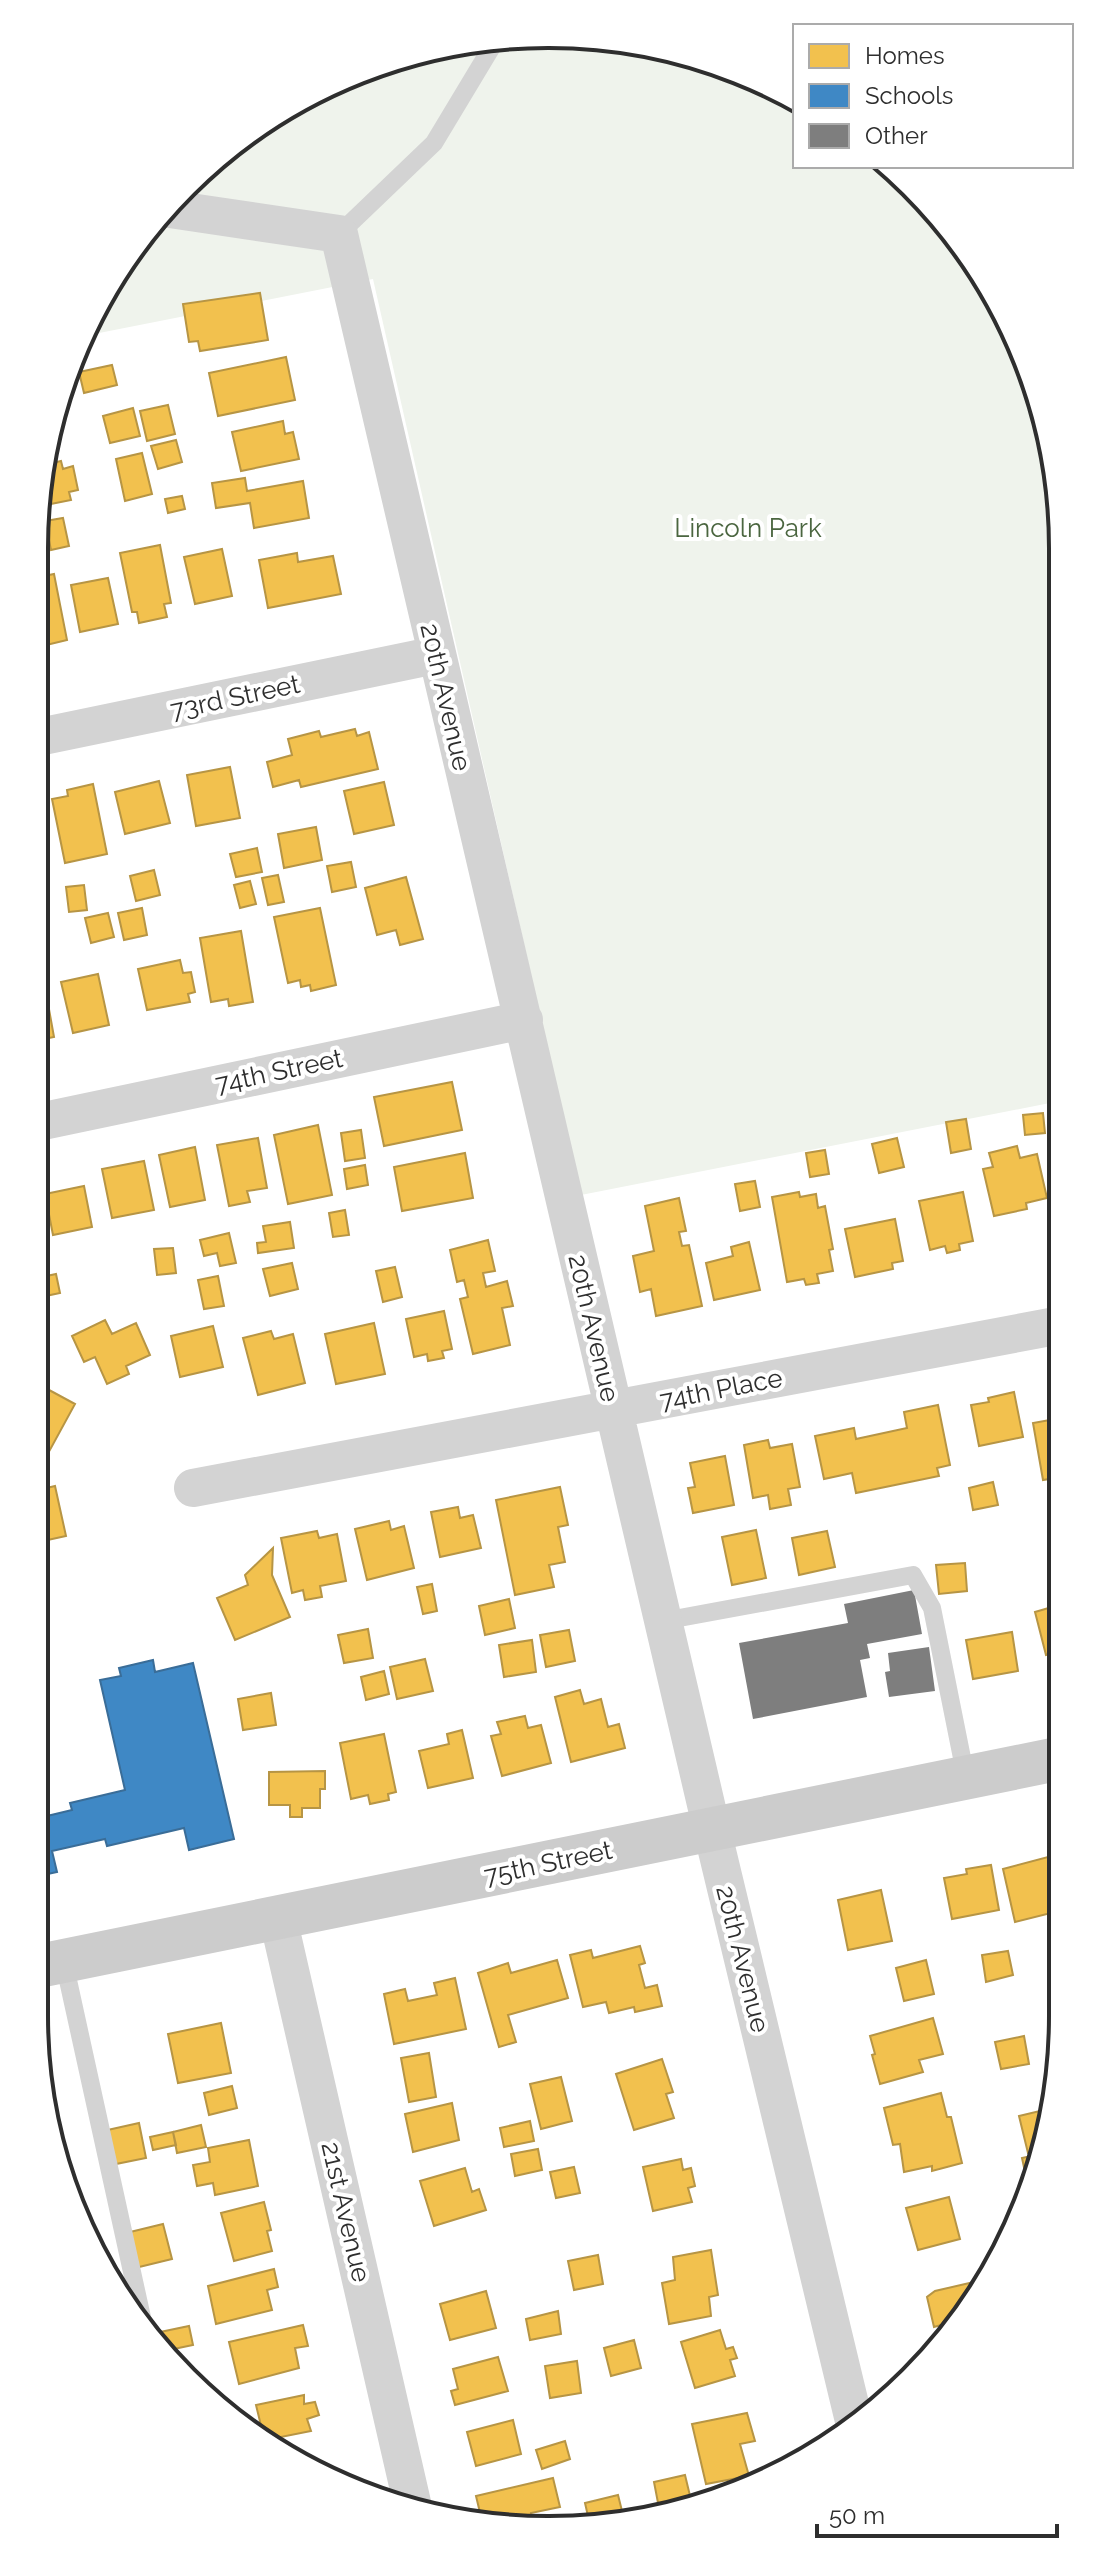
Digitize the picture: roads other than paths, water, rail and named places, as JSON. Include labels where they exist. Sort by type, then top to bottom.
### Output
[{"type":"street","points":[[180,210],[339,234]]},
{"type":"street","name":"20th Avenue","points":[[339,234],[712,1830],[852,2414]]},
{"type":"street","name":"73rd Street","points":[[48,735],[436,655]]},
{"type":"street","name":"74th Street","points":[[48,1120],[524,1020]]},
{"type":"street","name":"74th Place","points":[[193,1488],[1049,1327]]},
{"type":"street","name":"75th Street","points":[[49,1964],[1049,1761]]},
{"type":"street","name":"21st Avenue","points":[[278,1918],[411,2496]]},
{"type":"lane","points":[[339,234],[434,143],[489,51]]},
{"type":"lane","points":[[663,1621],[913,1575],[932,1608],[966,1778]]},
{"type":"lane","points":[[49,1964],[138,2302]]},
{"type":"park label","name":"Lincoln Park","points":[[748,528]]}]
